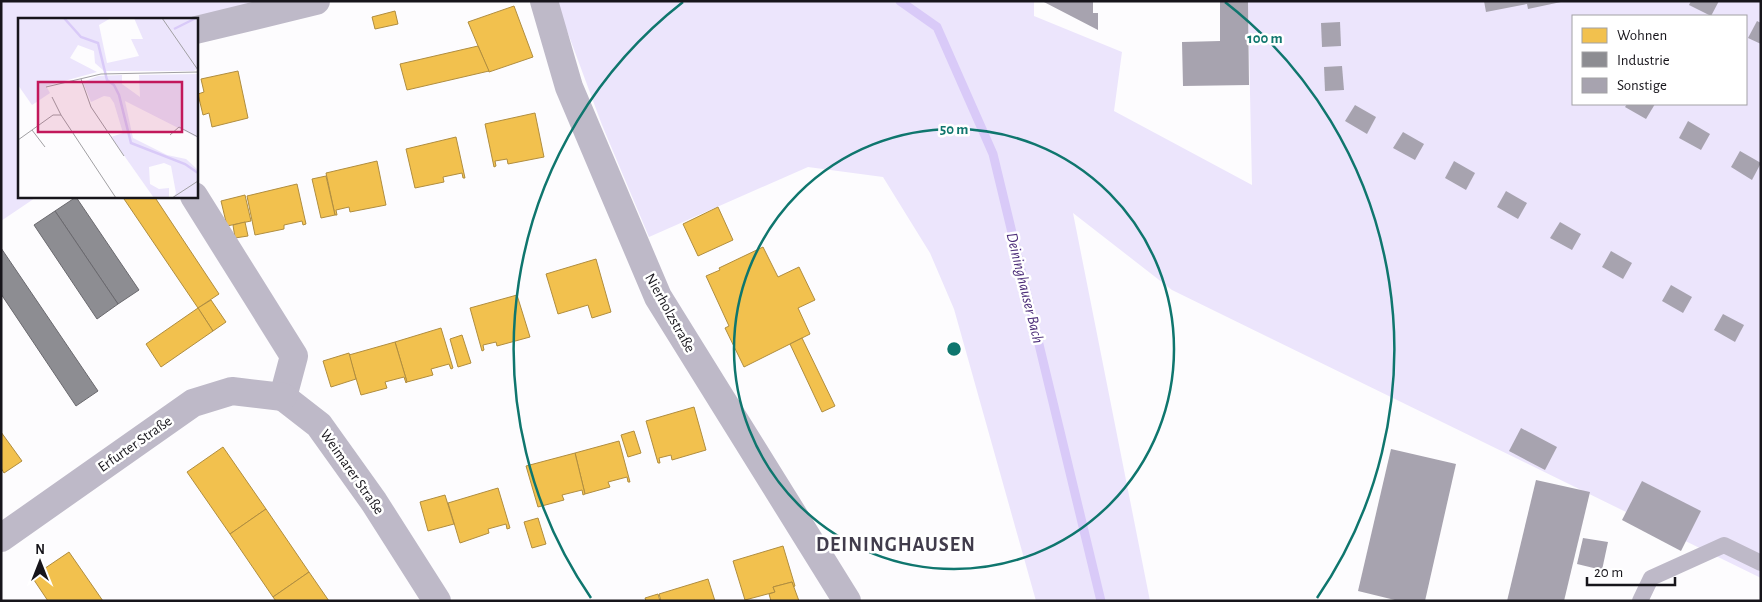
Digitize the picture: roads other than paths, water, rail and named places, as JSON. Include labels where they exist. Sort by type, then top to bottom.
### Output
[{"type":"street","points":[[198,30],[316,1]]},
{"type":"street","name":"Nierholzstraße","points":[[544,1],[569,87],[658,297],[847,601]]},
{"type":"street","points":[[195,198],[294,356],[283,397]]},
{"type":"street","name":"Erfurter Straße","points":[[1,538],[193,403],[232,392],[283,397]]},
{"type":"street","name":"Weimarer Straße","points":[[283,397],[319,425],[374,502],[437,601]]},
{"type":"lane","points":[[1640,601],[1650,578],[1724,545],[1761,564]]},
{"type":"waterway","name":"Deininghauser Bach","points":[[900,1],[937,27],[993,154],[1101,601]]},
{"type":"district","name":"DEININGHAUSEN","points":[[896,545]]}]
